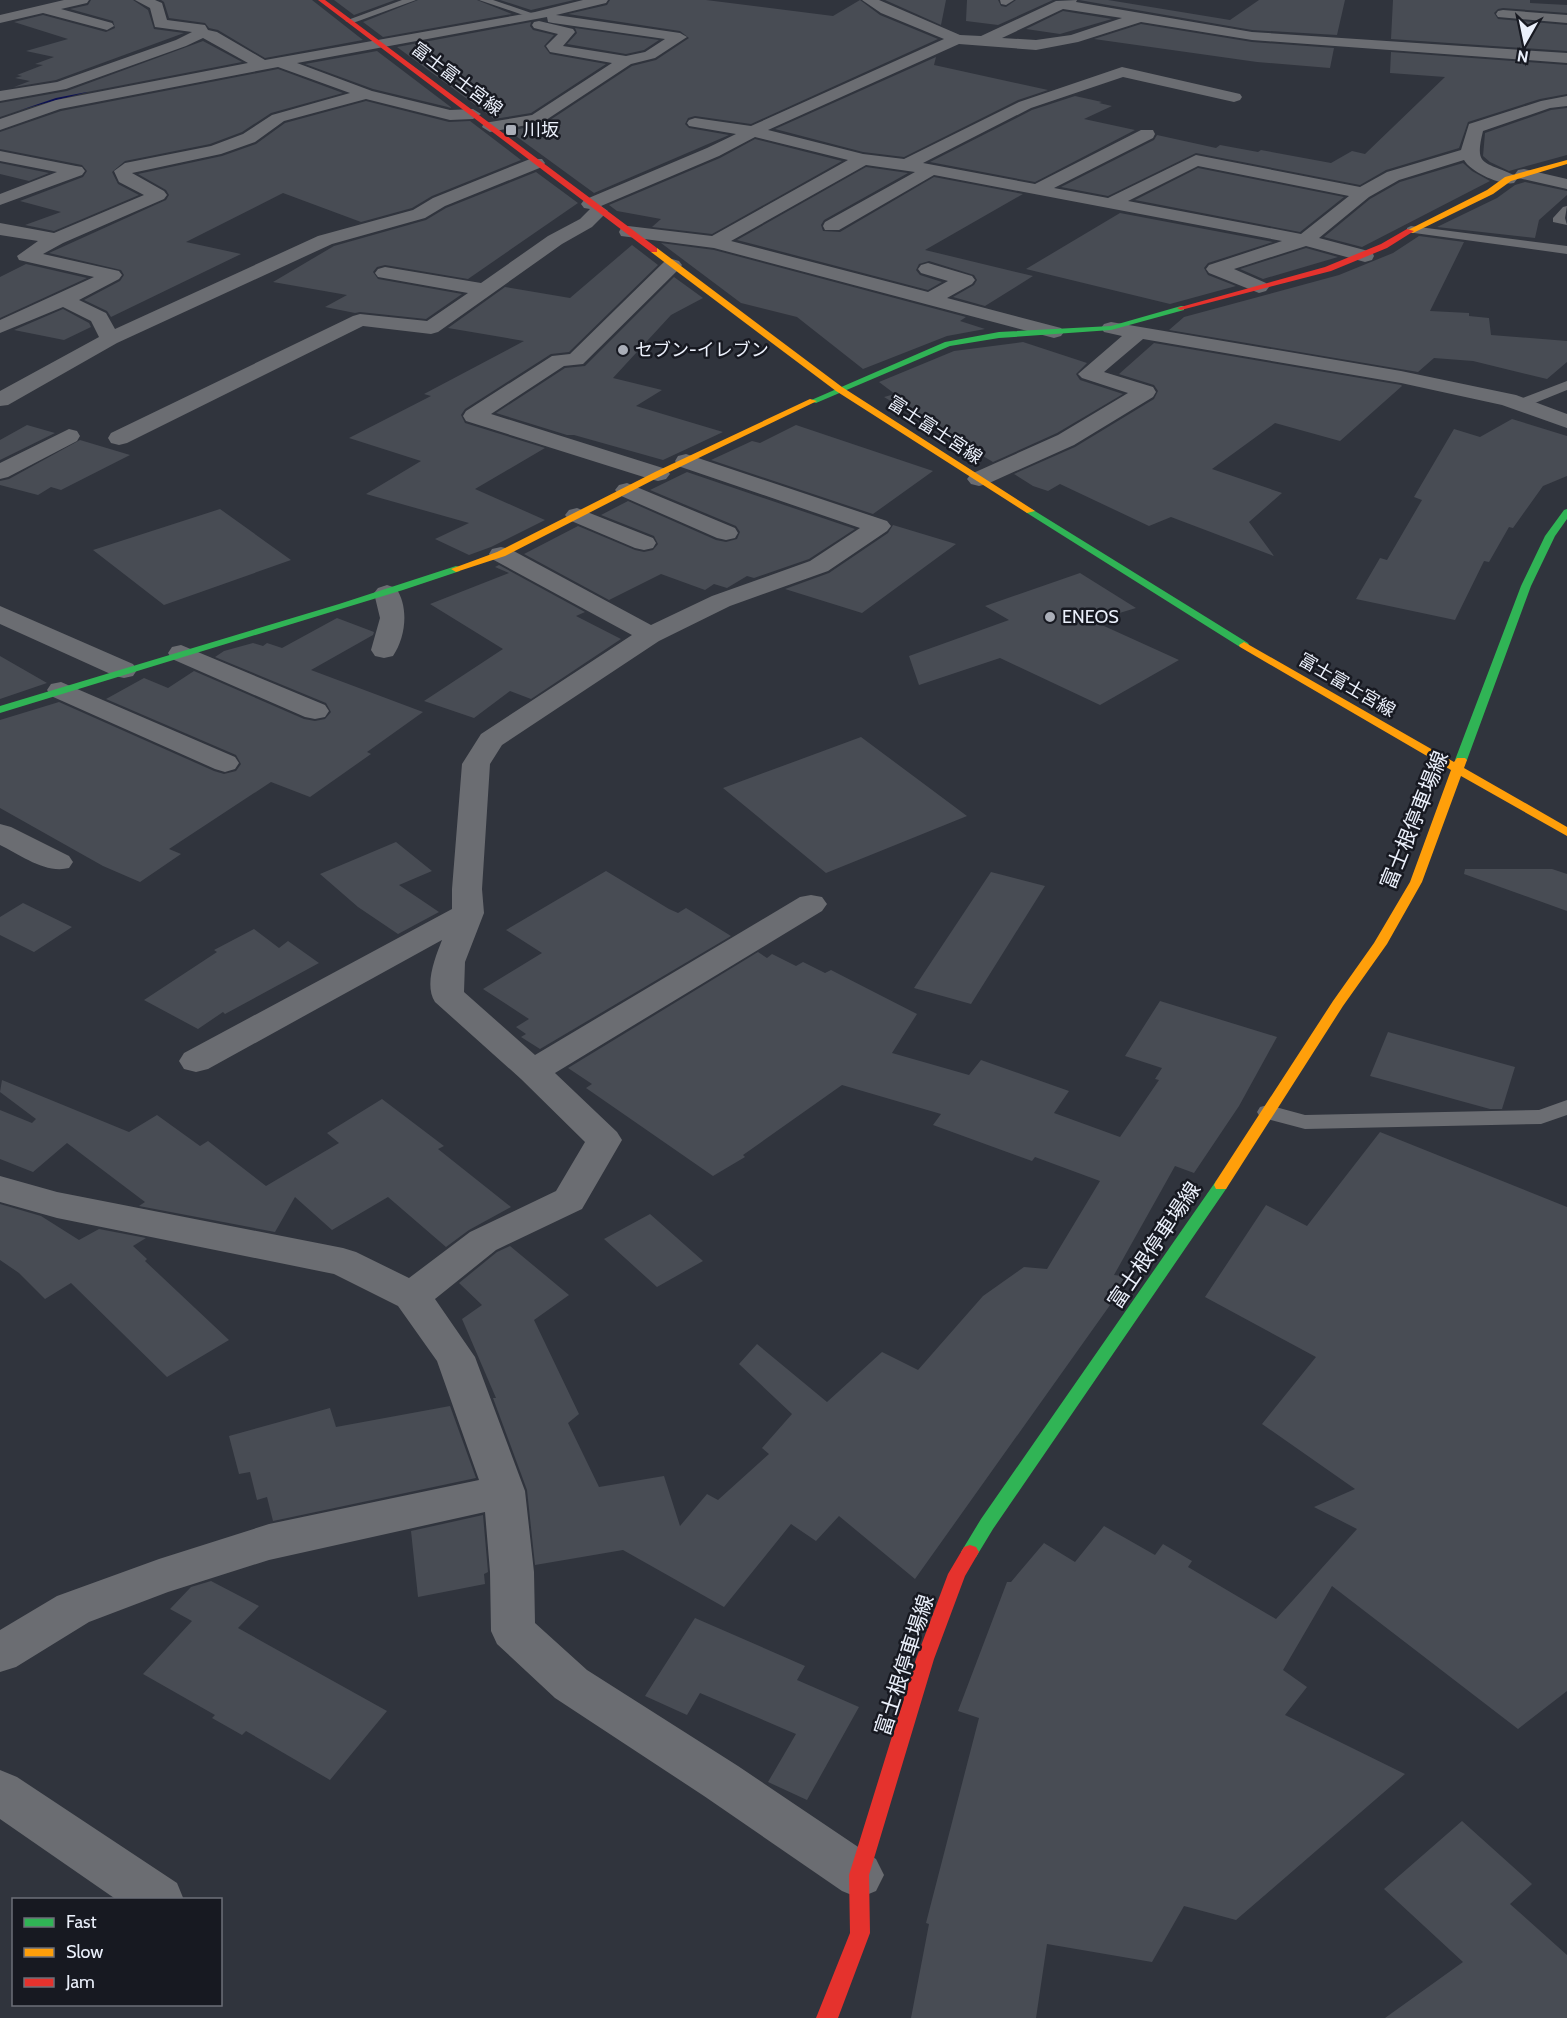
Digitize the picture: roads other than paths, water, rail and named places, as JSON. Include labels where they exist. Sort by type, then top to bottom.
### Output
[{"type":"main road","name":"富士富士宮線","points":[[321,0],[839,389],[979,480],[1281,668],[1567,832]]},
{"type":"main road","points":[[0,710],[124,670],[387,593],[501,554],[658,474],[839,389],[948,344],[999,335],[1110,328],[1331,269],[1385,247],[1411,230],[1516,177],[1567,162]]},
{"type":"main road","name":"富士根停車場線","points":[[827,2018],[860,1933],[859,1875],[925,1659],[957,1574],[987,1524],[1204,1212],[1380,944],[1416,882],[1526,586],[1550,536],[1567,512]]},
{"type":"street","points":[[0,21],[24,12],[82,0]]},
{"type":"street","points":[[142,0],[157,6],[160,24],[200,28],[200,33]]},
{"type":"street","points":[[0,125],[38,108],[379,43],[514,20],[601,0]]},
{"type":"street","points":[[869,0],[886,10],[957,39],[1036,45],[1073,39],[1142,17]]},
{"type":"street","points":[[983,41],[1065,2],[1252,36],[1394,55],[1567,58]]},
{"type":"street","points":[[45,9],[107,26]]},
{"type":"street","points":[[1503,14],[1567,19]]},
{"type":"street","points":[[490,127],[537,119],[626,61],[650,55],[680,37],[534,16]]},
{"type":"street","points":[[514,20],[568,32],[554,46],[555,49],[626,61]]},
{"type":"street","points":[[0,21],[21,29]]},
{"type":"street","points":[[5,93],[60,86],[181,43],[200,33],[212,35],[263,65]]},
{"type":"street","points":[[119,438],[360,320],[431,328],[555,240],[586,223],[595,208],[753,131],[957,39]]},
{"type":"street","points":[[99,55],[131,60]]},
{"type":"street","points":[[279,62],[366,94],[450,115],[473,114]]},
{"type":"street","points":[[53,70],[86,76]]},
{"type":"street","points":[[906,165],[1025,105],[1122,72],[1234,97]]},
{"type":"street","points":[[0,327],[63,300],[112,275],[26,256],[56,239],[158,195],[125,177],[123,171],[131,167],[216,150],[249,138],[278,118],[366,94]]},
{"type":"street","points":[[1567,102],[1547,104],[1475,128],[1468,153],[1474,164],[1516,177],[1567,184]]},
{"type":"street","points":[[0,106],[38,108]]},
{"type":"street","points":[[695,123],[753,131],[863,159],[906,165],[1305,240],[1365,256]]},
{"type":"street","points":[[1036,190],[1147,134]]},
{"type":"street","points":[[1259,287],[1216,269],[1305,240],[1363,193],[1393,176],[1468,153]]},
{"type":"street","points":[[0,156],[76,171],[0,200]]},
{"type":"street","points":[[715,242],[863,159]]},
{"type":"street","points":[[1112,203],[1196,160],[1363,193]]},
{"type":"street","points":[[0,400],[110,339],[325,240],[419,214],[439,202],[536,163]]},
{"type":"street","points":[[832,226],[931,170]]},
{"type":"street","points":[[951,188],[968,178]]},
{"type":"street","points":[[0,229],[56,239]]},
{"type":"street","points":[[628,232],[715,242],[1054,332]]},
{"type":"street","points":[[658,474],[474,416],[559,360],[576,360],[672,265]]},
{"type":"street","points":[[928,269],[965,280],[930,299]]},
{"type":"street","points":[[385,273],[485,290]]},
{"type":"street","points":[[63,300],[99,317],[110,339]]},
{"type":"street","points":[[1110,328],[1401,377],[1520,404],[1567,421]]},
{"type":"street","points":[[979,480],[1066,440],[1145,392],[1089,374],[1138,333]]},
{"type":"street","points":[[0,472],[69,436]]},
{"type":"street","points":[[412,1296],[483,1241],[569,1200],[604,1140],[533,1071],[447,995],[449,962],[468,913],[467,888],[476,764],[491,740],[650,635],[721,602],[819,566],[879,526],[686,461]]},
{"type":"street","points":[[627,490],[726,533]]},
{"type":"street","points":[[577,515],[644,543]]},
{"type":"street","points":[[501,554],[650,635]]},
{"type":"street","points":[[384,650],[393,618],[387,593]]},
{"type":"street","points":[[0,614],[124,670]]},
{"type":"street","points":[[181,653],[315,711]]},
{"type":"street","points":[[61,690],[225,763]]},
{"type":"street","points":[[0,833],[57,862]]},
{"type":"street","points":[[533,1071],[811,904]]},
{"type":"street","points":[[196,1060],[468,913]]},
{"type":"street","points":[[0,1189],[57,1205],[343,1262],[412,1296],[455,1358],[504,1491],[512,1572],[513,1631],[571,1684],[721,1781],[859,1875]]},
{"type":"street","points":[[0,1653],[73,1609],[159,1577],[269,1542],[504,1491]]},
{"type":"street","points":[[0,1792],[158,1898]]},
{"type":"lane","points":[[350,21],[411,0]]},
{"type":"lane","points":[[484,0],[534,16]]},
{"type":"lane","points":[[1567,209],[1557,220],[1567,222]]},
{"type":"lane","points":[[1411,230],[1567,250]]},
{"type":"lane","points":[[1520,404],[1567,385]]},
{"type":"lane","points":[[1268,1112],[1305,1122],[1541,1117],[1567,1107]]},
{"type":"waterway","points":[[0,113],[85,91]]},
{"type":"place","name":"川坂","points":[[511,130]]},
{"type":"place","name":"セブン-イレブン","points":[[623,350]]},
{"type":"place","name":"ENEOS","points":[[1050,617]]}]
